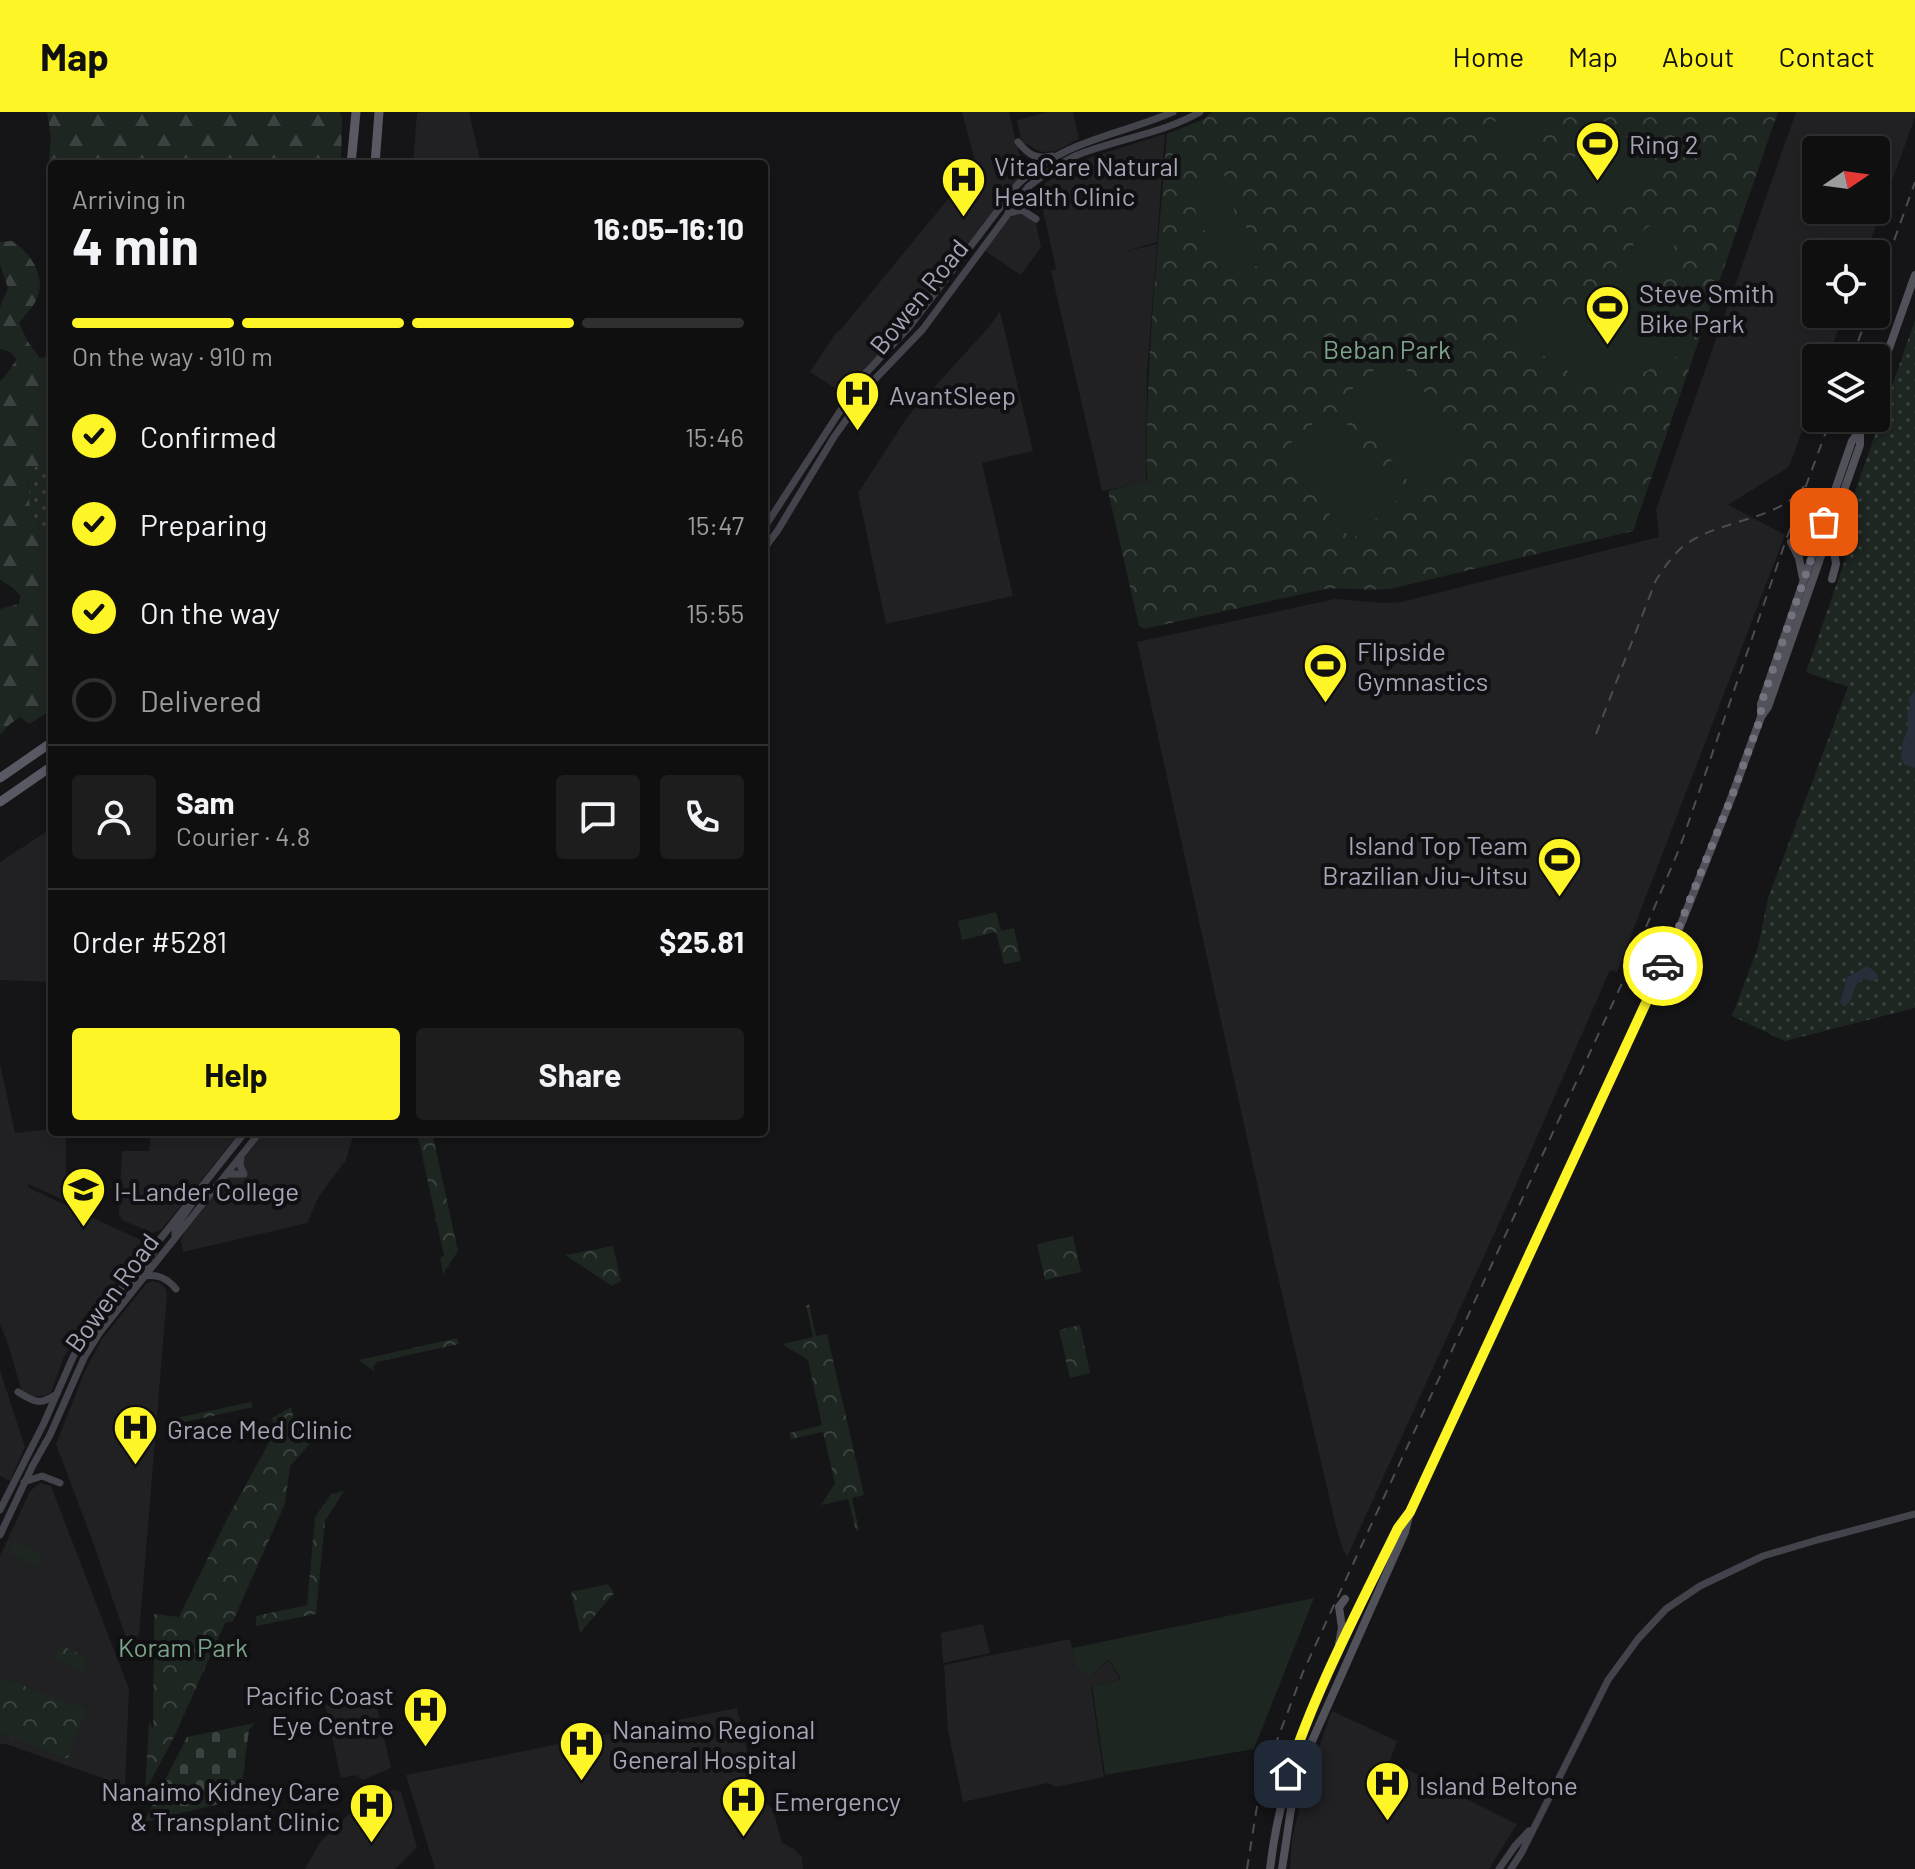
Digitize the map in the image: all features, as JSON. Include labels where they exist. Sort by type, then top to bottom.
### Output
[{"type":"highway","points":[[351,160],[356,112]]},
{"type":"highway","points":[[375,160],[379,112]]},
{"type":"highway","points":[[0,778],[48,745]]},
{"type":"highway","points":[[0,802],[48,769]]},
{"type":"main road","name":"Bowen Road","points":[[768,522],[863,376],[910,326],[1018,184],[1058,154],[1092,139],[1173,112]]},
{"type":"main road","name":"Bowen Road","points":[[768,544],[834,437],[876,378],[923,329],[1028,187],[1072,158],[1177,123],[1200,112]]},
{"type":"main road","points":[[1018,142],[1034,157],[1058,154]]},
{"type":"main road","points":[[1008,213],[1022,210],[1036,219]]},
{"type":"main road","points":[[1890,346],[1915,275]]},
{"type":"main road","points":[[1761,717],[1761,704],[1802,584],[1852,441],[1859,432]]},
{"type":"main road","points":[[1282,1869],[1291,1809],[1309,1749],[1405,1532],[1410,1512],[1674,942],[1761,717],[1768,707],[1860,445],[1860,432]]},
{"type":"main road","points":[[1831,527],[1836,564],[1832,579]]},
{"type":"main road","points":[[1791,542],[1802,565],[1802,584]]},
{"type":"main road","name":"Bowen Road","points":[[0,1510],[89,1329],[242,1136]]},
{"type":"main road","name":"Bowen Road","points":[[0,1535],[104,1325],[257,1136]]},
{"type":"main road","points":[[225,1174],[244,1174],[240,1165],[241,1155]]},
{"type":"main road","points":[[175,1237],[177,1225],[192,1206],[201,1186]]},
{"type":"main road","points":[[129,1295],[135,1278],[153,1256],[154,1245]]},
{"type":"main road","points":[[144,1276],[162,1277],[176,1289]]},
{"type":"main road","points":[[18,1392],[38,1402],[47,1401],[58,1393]]},
{"type":"main road","points":[[24,1482],[42,1476],[60,1483]]},
{"type":"main road","points":[[1273,1869],[1276,1826],[1300,1740],[1398,1528],[1410,1512]]},
{"type":"main road","points":[[1511,1869],[1608,1680],[1638,1639],[1666,1609],[1700,1586],[1763,1556],[1915,1514]]},
{"type":"main road","points":[[1336,1658],[1342,1628],[1339,1607],[1345,1599]]},
{"type":"main road","points":[[1499,1869],[1533,1826]]},
{"type":"shaded area","points":[[469,112],[480,160],[413,160],[417,113]]},
{"type":"shaded area","points":[[962,112],[1009,112],[1024,174],[909,325],[847,396],[810,372],[835,334],[976,165]]},
{"type":"shaded area","points":[[1048,112],[1073,112],[1079,139],[1056,151],[1041,152],[1021,141],[1017,120]]},
{"type":"shaded area","points":[[1796,112],[1915,112],[1890,187],[1890,136],[1802,136],[1802,224],[1877,224],[1871,240],[1802,240],[1802,328],[1839,328],[1833,344],[1802,344],[1802,431],[1789,467],[1728,505],[1785,535],[1617,972],[1610,970],[1347,1557],[1335,1522],[1275,1264],[1137,642],[1335,599],[1401,602],[1659,537],[1656,509]]},
{"type":"shaded area","points":[[1165,134],[1157,242],[1123,252],[1157,244],[1147,374],[1146,482],[1102,491],[1051,271],[1056,269],[1038,188],[1076,162]]},
{"type":"shaded area","points":[[1021,213],[1035,219],[1041,247],[1021,275],[985,251],[1012,215]]},
{"type":"shaded area","points":[[1000,311],[1033,451],[982,463],[1013,596],[886,624],[858,493],[908,416]]},
{"type":"shaded area","points":[[48,831],[48,982],[0,980],[0,862]]},
{"type":"shaded area","points":[[0,1064],[15,1133],[48,1129],[48,1136],[66,1136],[66,1201],[28,1184],[29,1188],[147,1243],[82,1327],[63,1359],[51,1393],[31,1397],[22,1393],[0,1324]]},
{"type":"shaded area","points":[[151,1136],[237,1136],[162,1229],[153,1233],[122,1220],[119,1214],[122,1151],[149,1151]]},
{"type":"shaded area","points":[[262,1136],[352,1136],[346,1160],[319,1196],[307,1223],[183,1252],[181,1240]]},
{"type":"shaded area","points":[[153,1281],[165,1288],[167,1295],[139,1635],[130,1638],[125,1635],[56,1444],[85,1371],[102,1339],[146,1284]]},
{"type":"shaded area","points":[[0,1370],[25,1447],[10,1481],[0,1476]]},
{"type":"shaded area","points":[[40,1483],[51,1486],[129,1689],[125,1786],[0,1744],[0,1556],[30,1491]]},
{"type":"shaded area","points":[[983,1624],[990,1653],[943,1663],[941,1633]]},
{"type":"shaded area","points":[[1070,1639],[1076,1668],[1090,1677],[1109,1660],[1120,1679],[1091,1686],[1104,1777],[1056,1787],[1048,1783],[963,1802],[948,1731],[944,1665]]},
{"type":"shaded area","points":[[374,1694],[391,1768],[363,1780],[356,1775],[341,1778],[325,1705]]},
{"type":"shaded area","name":"Nanaimo Regional General Hospital","points":[[737,1708],[758,1798],[773,1809],[782,1843],[802,1857],[803,1869],[435,1869],[406,1775]]},
{"type":"shaded area","points":[[1332,1711],[1397,1741],[1390,1761],[1517,1824],[1489,1869],[1290,1869],[1292,1839],[1304,1788]]},
{"type":"shaded area","points":[[394,1789],[401,1792],[417,1847],[395,1869],[305,1869],[320,1842],[354,1809]]},
{"type":"green space","points":[[47,112],[340,112],[342,119],[341,160],[49,160],[51,137]]},
{"type":"green space","name":"Beban Park","points":[[1212,112],[1778,112],[1633,531],[1390,589],[1325,589],[1144,629],[1139,626],[1108,491],[1147,481],[1150,351],[1167,134],[1204,119]]},
{"type":"green space","points":[[1502,112],[1547,112],[1515,155],[1486,134]]},
{"type":"green space","points":[[1607,122],[1655,159],[1634,192],[1617,210],[1563,174],[1597,123]]},
{"type":"green space","points":[[1224,174],[1237,221],[1244,219],[1257,266],[1222,276],[1209,229],[1201,231],[1188,184]]},
{"type":"green space","points":[[1652,224],[1667,229],[1676,241],[1656,289],[1655,301],[1646,317],[1637,326],[1627,325],[1624,318],[1627,300],[1623,296],[1603,320],[1594,321],[1589,312],[1592,301],[1645,229]]},
{"type":"green space","points":[[12,241],[24,251],[38,272],[40,288],[37,299],[19,323],[40,358],[48,356],[48,467],[35,467],[28,479],[30,509],[40,530],[48,537],[48,712],[29,724],[20,717],[0,735],[0,609],[19,604],[20,595],[0,580],[0,381],[17,359],[10,352],[0,349],[0,307],[8,288],[0,264],[0,242]]},
{"type":"green space","name":"Steve Smith Bike Park","points":[[1623,299],[1622,323],[1630,331],[1647,320],[1650,322],[1655,318],[1702,310],[1689,351],[1608,386],[1583,381],[1517,342],[1514,337],[1520,325],[1537,312],[1542,315],[1563,312],[1587,316],[1593,324],[1600,326]]},
{"type":"green space","points":[[1915,320],[1915,1008],[1785,1041],[1732,1016],[1758,947],[1768,898],[1848,687],[1806,672],[1855,531],[1843,526],[1876,432],[1890,432],[1890,392]]},
{"type":"green space","points":[[1393,354],[1467,441],[1414,487],[1340,400]]},
{"type":"green space","points":[[1330,409],[1387,471],[1403,495],[1352,540],[1278,454]]},
{"type":"green space","points":[[35,467],[48,467],[48,537],[40,530],[30,509],[28,479]]},
{"type":"green space","points":[[996,912],[1001,931],[1014,928],[1021,961],[1004,964],[996,932],[962,940],[958,921]]},
{"type":"green space","points":[[418,1136],[433,1136],[458,1251],[443,1274],[440,1257],[444,1256]]},
{"type":"green space","points":[[1073,1236],[1081,1272],[1045,1280],[1037,1244]]},
{"type":"green space","points":[[613,1246],[621,1281],[612,1286],[565,1255]]},
{"type":"green space","points":[[809,1304],[816,1336],[827,1334],[864,1495],[852,1498],[859,1530],[856,1530],[848,1499],[821,1505],[835,1483],[823,1432],[791,1439],[790,1433],[822,1425],[808,1360],[782,1344],[813,1337],[806,1305]]},
{"type":"green space","points":[[1080,1325],[1090,1373],[1070,1378],[1059,1330]]},
{"type":"green space","points":[[457,1338],[459,1344],[377,1362],[373,1367],[375,1372],[359,1360]]},
{"type":"green space","points":[[251,1402],[253,1407],[176,1424],[176,1418]]},
{"type":"green space","name":"Koram Park","points":[[291,1407],[294,1420],[314,1439],[290,1466],[285,1504],[233,1621],[225,1623],[175,1735],[145,1792],[149,1721],[153,1730],[154,1614],[179,1617],[229,1515],[275,1432],[272,1418]]},
{"type":"green space","points":[[852,1457],[858,1481],[845,1485],[839,1460]]},
{"type":"green space","points":[[344,1491],[325,1521],[316,1614],[256,1626],[256,1616],[307,1605],[315,1517],[331,1494]]},
{"type":"green space","points":[[16,1540],[43,1554],[36,1567],[9,1553]]},
{"type":"green space","points":[[608,1584],[614,1593],[580,1633],[571,1592]]},
{"type":"green space","points":[[1314,1598],[1254,1749],[1105,1775],[1092,1686],[1121,1679],[1109,1659],[1090,1677],[1076,1668],[1072,1648]]},
{"type":"green space","points":[[61,1645],[88,1659],[82,1671],[55,1657]]},
{"type":"green space","points":[[0,1677],[86,1709],[68,1759],[0,1733]]},
{"type":"green space","points":[[255,1723],[249,1730],[240,1799],[144,1822],[187,1737]]},
{"type":"water","points":[[1915,690],[1915,768],[1905,765],[1901,759],[1908,729],[1908,700]]},
{"type":"water","points":[[1867,966],[1877,973],[1878,979],[1859,982],[1850,1001],[1843,1007],[1840,1002],[1845,979]]},
{"type":"railway","points":[[1890,252],[1915,182]]},
{"type":"railway","points":[[1857,344],[1863,328]]},
{"type":"railway","points":[[1247,1869],[1258,1800],[1303,1672],[1624,979],[1680,847],[1826,432]]},
{"type":"railway","points":[[1596,734],[1656,580],[1674,555],[1701,535],[1782,506],[1804,486]]},
{"type":"way so far","points":[[1663,966],[1761,717],[1761,704],[1824,522]]},
{"type":"place","name":"Ring 2","points":[[1598,182]]},
{"type":"place","name":"VitaCare Natural Health Clinic","points":[[963,219]]},
{"type":"place","name":"Steve Smith Bike Park","points":[[1608,346]]},
{"type":"place","name":"AvantSleep","points":[[858,433]]},
{"type":"place","name":"Flipside Gymnastics","points":[[1326,704]]},
{"type":"place","name":"Island Top Team Brazilian Jiu-Jitsu","points":[[1559,898]]},
{"type":"place","name":"I-Lander College","points":[[83,1229]]},
{"type":"place","name":"Grace Med Clinic","points":[[136,1467]]},
{"type":"place","name":"Pacific Coast Eye Centre","points":[[425,1748]]},
{"type":"place","name":"Nanaimo Regional General Hospital","points":[[581,1782]]},
{"type":"place","name":"Island Beltone","points":[[1388,1823]]},
{"type":"place","name":"Emergency","points":[[743,1839]]},
{"type":"place","name":"Nanaimo Kidney Care & Transplant Clinic","points":[[371,1844]]},
{"type":"route","points":[[1288,1774],[1306,1723],[1336,1658],[1398,1528],[1410,1512],[1663,966]]}]
